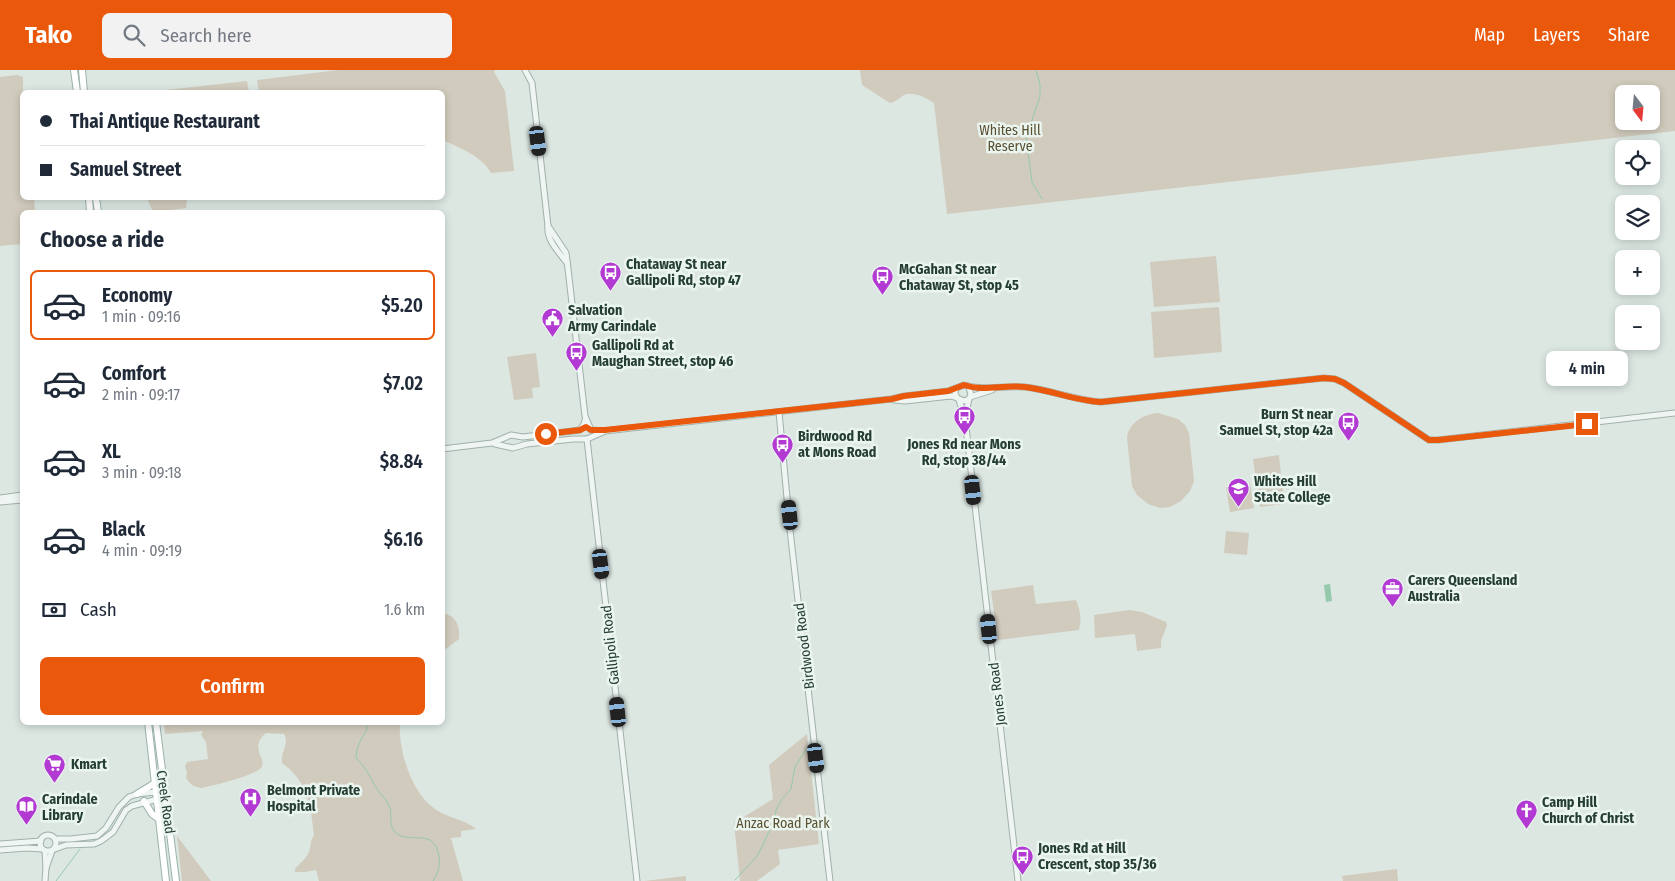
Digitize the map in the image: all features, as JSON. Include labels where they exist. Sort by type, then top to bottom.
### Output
[{"type":"main road","points":[[74,70],[77,90]]},
{"type":"main road","points":[[82,70],[84,90]]},
{"type":"main road","name":"Creek Road","points":[[148,725],[166,881]]},
{"type":"main road","name":"Creek Road","points":[[156,725],[176,881]]},
{"type":"main road","points":[[137,794],[155,782]]},
{"type":"main road","points":[[144,801],[152,814],[159,819]]},
{"type":"street","points":[[525,70],[532,83],[548,226],[566,254],[585,416],[592,434],[586,438]]},
{"type":"street","points":[[445,449],[492,444],[511,436],[523,437],[586,427],[605,430],[892,399],[948,391],[960,385],[999,388],[1027,387],[1090,402],[1101,402],[1329,378],[1344,383],[1429,440],[1675,413]]},
{"type":"street","points":[[969,387],[971,392],[969,398]]},
{"type":"street","points":[[956,388],[955,393],[958,399]]},
{"type":"street","points":[[892,399],[905,401],[951,396],[964,401],[999,388]]},
{"type":"street","name":"Jones Road","points":[[965,418],[969,398]]},
{"type":"street","name":"Jones Road","points":[[958,399],[965,418],[1018,881]]},
{"type":"street","name":"Birdwood Road","points":[[779,412],[790,530],[830,881]]},
{"type":"street","points":[[585,416],[579,434],[586,438]]},
{"type":"street","points":[[492,444],[513,448],[586,438],[605,430]]},
{"type":"street","points":[[515,436],[519,440],[517,446]]},
{"type":"street","points":[[508,438],[507,444],[509,447]]},
{"type":"street","name":"Gallipoli Road","points":[[586,438],[637,881]]},
{"type":"street","points":[[0,498],[20,496]]},
{"type":"street","points":[[0,502],[20,500]]},
{"type":"street","points":[[0,850],[27,848],[54,850],[66,842],[97,836],[106,828],[122,803],[130,797],[137,794],[157,796]]},
{"type":"street","points":[[0,844],[40,840],[46,835],[66,842],[94,844],[109,836],[129,808],[164,794]]},
{"type":"street","points":[[44,881],[46,868],[57,844],[56,839]]},
{"type":"street","points":[[40,840],[46,868]]},
{"type":"green space","points":[[338,70],[495,70],[494,72],[505,91],[514,171],[491,173],[476,157],[445,141],[445,90],[259,90],[257,80]]},
{"type":"green space","name":"Whites Hill Reserve","points":[[860,70],[1675,70],[1675,131],[947,214],[934,103],[916,94],[908,94],[890,103],[862,85]]},
{"type":"green space","points":[[17,75],[23,77],[23,90],[20,90],[20,200],[34,200],[35,210],[20,210],[20,244],[0,246],[0,77]]},
{"type":"green space","points":[[247,81],[249,90],[166,90]]},
{"type":"green space","points":[[148,200],[187,200],[186,208],[152,210]]},
{"type":"green space","points":[[1216,256],[1220,302],[1154,307],[1150,262]]},
{"type":"green space","points":[[1219,307],[1222,352],[1154,358],[1151,312]]},
{"type":"green space","points":[[536,353],[540,387],[532,388],[533,398],[514,400],[507,357]]},
{"type":"green space","points":[[1158,413],[1178,419],[1185,425],[1189,433],[1194,481],[1190,491],[1181,501],[1170,507],[1160,508],[1148,504],[1137,495],[1132,486],[1127,438],[1130,428],[1138,420],[1147,415]]},
{"type":"green space","points":[[1279,455],[1284,504],[1260,507],[1253,459]]},
{"type":"green space","points":[[1250,484],[1254,508],[1230,512],[1226,487]]},
{"type":"green space","points":[[1226,531],[1249,533],[1247,555],[1224,553]]},
{"type":"green space","points":[[1033,585],[1036,604],[1076,600],[1080,614],[1079,630],[998,640],[991,591]]},
{"type":"green space","points":[[1129,610],[1142,612],[1166,622],[1167,625],[1161,641],[1161,648],[1137,651],[1135,634],[1095,638],[1094,615]]},
{"type":"green space","points":[[445,614],[452,617],[457,623],[459,639],[445,650]]},
{"type":"green space","points":[[164,725],[400,725],[404,757],[413,782],[419,792],[435,809],[476,829],[461,831],[461,837],[451,838],[463,881],[319,881],[316,870],[295,872],[295,869],[308,855],[314,835],[307,795],[303,786],[298,778],[282,763],[286,741],[284,734],[266,733],[261,738],[258,748],[262,765],[257,771],[233,780],[201,788],[191,784],[186,778],[185,766],[187,762],[208,759],[206,742],[201,735],[203,731],[165,734]]},
{"type":"green space","name":"Anzac Road Park","points":[[807,734],[819,844],[778,850],[780,864],[757,881],[740,881],[734,823],[773,799],[769,765]]},
{"type":"green space","points":[[177,836],[211,881],[182,881]]},
{"type":"green space","points":[[1397,869],[1398,881],[1343,881],[1342,876]]},
{"type":"green space","points":[[686,876],[686,881],[644,881]]},
{"type":"shaded area","points":[[1330,584],[1332,601],[1326,602],[1324,585]]},
{"type":"waterway","points":[[1036,70],[1040,84],[1040,97],[1026,137],[1032,182],[1042,199]]},
{"type":"waterway","points":[[366,725],[367,730],[358,747],[356,758],[389,805],[391,825],[394,831],[406,837],[425,838],[435,845],[439,856],[439,864],[433,881]]},
{"type":"waterway","points":[[735,880],[757,856],[763,845],[776,810],[782,799],[791,789],[795,767],[806,749]]},
{"type":"waterway","points":[[56,881],[80,849]]},
{"type":"place","name":"Chataway St near Gallipoli Rd, stop 47","points":[[610,291]]},
{"type":"place","name":"McGahan St near Chataway St, stop 45","points":[[883,296]]},
{"type":"place","name":"Salvation Army Carindale","points":[[552,337]]},
{"type":"place","name":"Gallipoli Rd at Maughan Street, stop 46","points":[[576,372]]},
{"type":"place","name":"Jones Rd near Mons Rd, stop 38/44","points":[[964,435]]},
{"type":"place","name":"Burn St near Samuel St, stop 42a","points":[[1349,441]]},
{"type":"place","name":"Birdwood Rd at Mons Road","points":[[782,463]]},
{"type":"place","name":"Whites Hill State College","points":[[1238,508]]},
{"type":"place","name":"Carers Queensland Australia","points":[[1392,607]]},
{"type":"place","name":"Kmart","points":[[55,783]]},
{"type":"place","name":"Belmont Private Hospital","points":[[251,817]]},
{"type":"place","name":"Carindale Library","points":[[26,826]]},
{"type":"place","name":"Camp Hill Church of Christ","points":[[1526,829]]},
{"type":"place","name":"Jones Rd at Hill Crescent, stop 35/36","points":[[1022,875]]},
{"type":"route","points":[[546,434],[580,430],[586,427],[598,431],[892,399],[948,391],[960,385],[980,388],[1027,387],[1090,402],[1101,402],[1324,378],[1335,379],[1344,383],[1429,440],[1587,424]]}]
